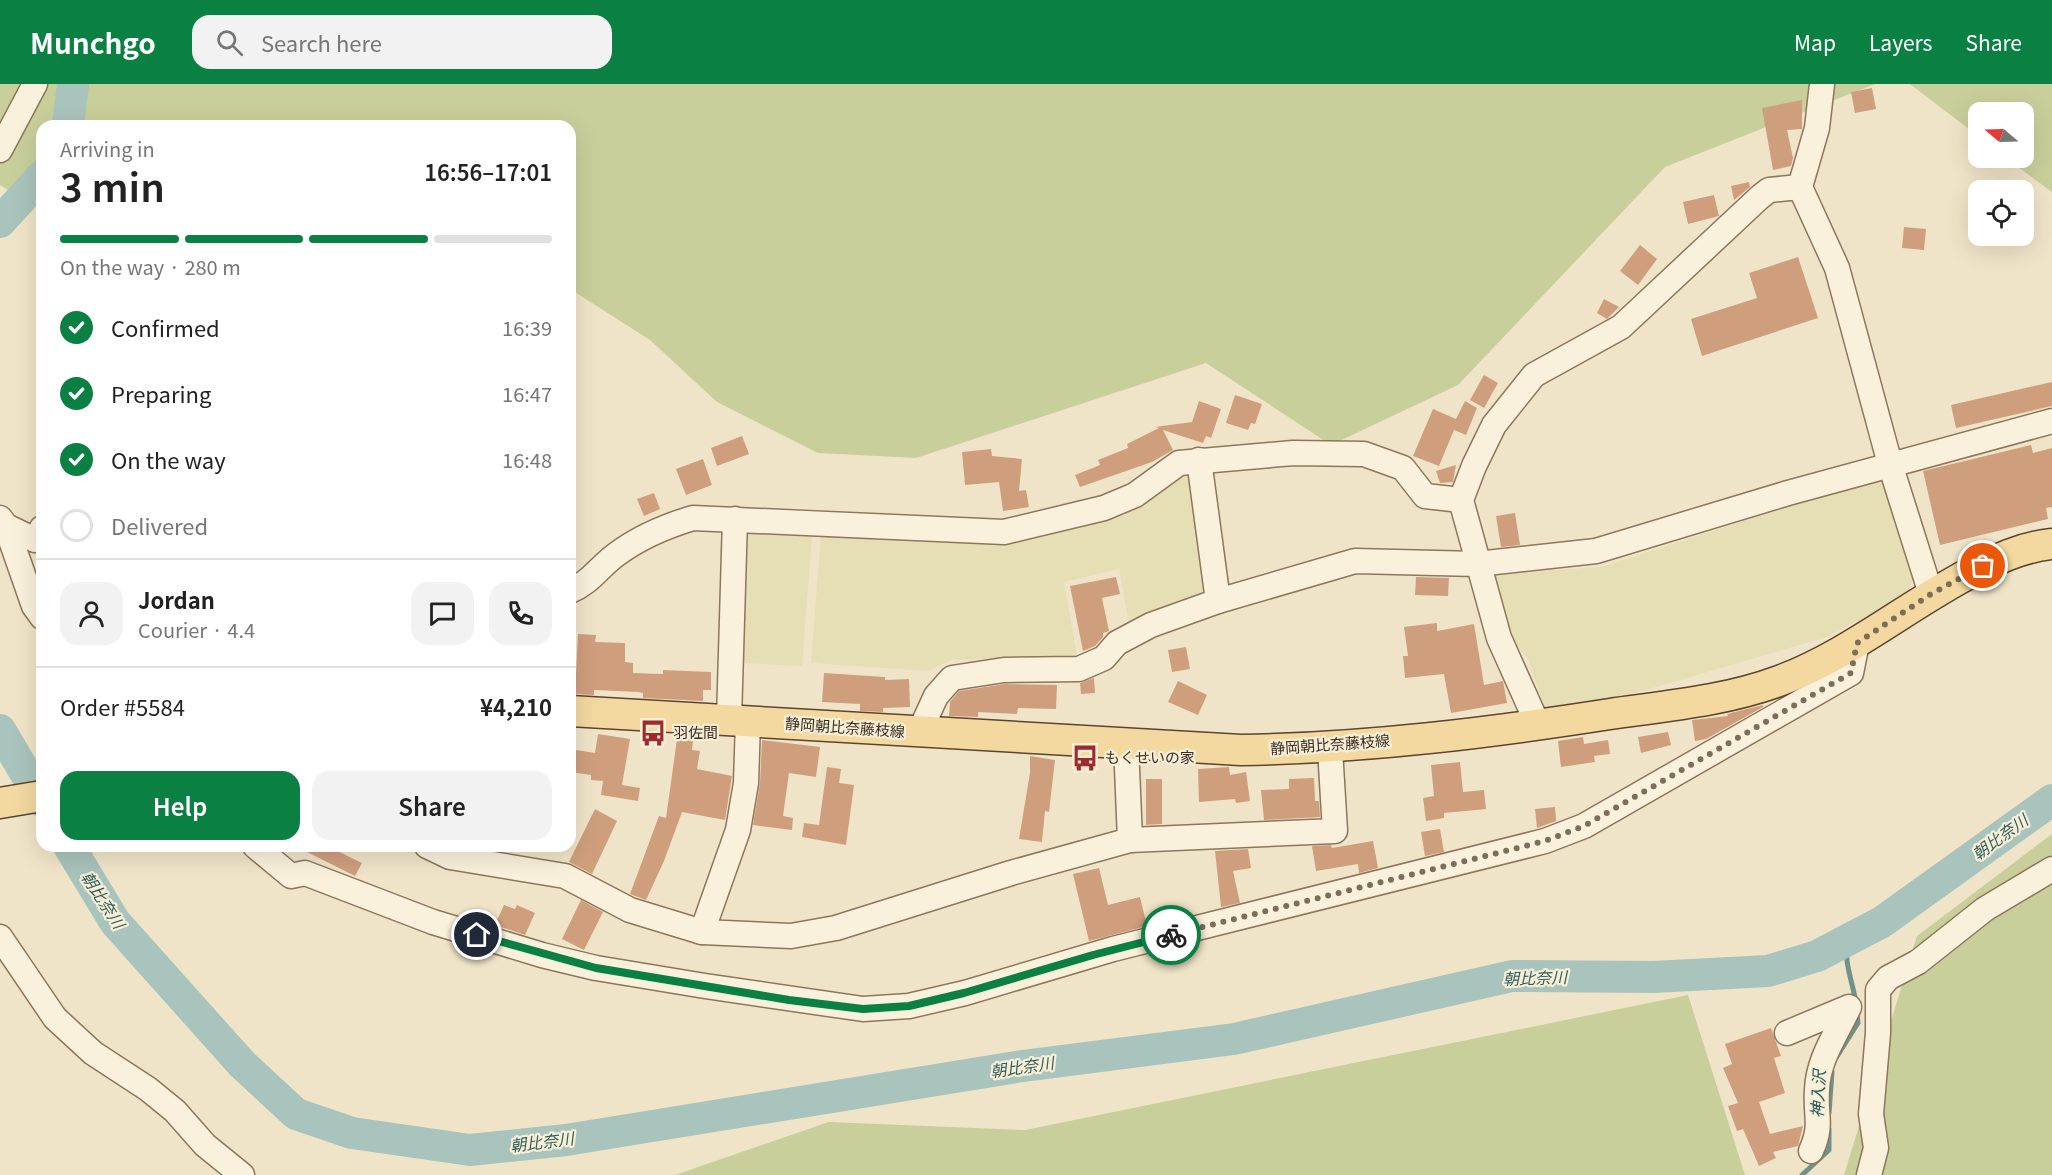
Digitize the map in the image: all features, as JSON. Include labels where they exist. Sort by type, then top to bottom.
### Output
[{"type":"main road","name":"静岡朝比奈藤枝線","points":[[576,711],[1241,750],[1330,748],[1538,725],[1722,697],[1780,681],[1857,643],[1931,594],[2000,557],[2031,546],[2052,544]]},
{"type":"main road","points":[[0,803],[36,797]]},
{"type":"street","points":[[0,150],[35,84]]},
{"type":"street","points":[[1822,84],[1816,128],[1800,188],[1837,268],[1890,464],[1931,594]]},
{"type":"street","points":[[1538,725],[1498,638],[1461,500],[1494,425],[1534,375],[1621,327],[1769,190],[1800,188]]},
{"type":"street","points":[[919,733],[936,696],[952,678],[1004,670],[1079,669],[1104,658],[1118,644],[1151,625],[1218,601],[1355,561],[1477,564],[1596,551],[1890,464],[2052,421]]},
{"type":"street","points":[[576,589],[583,586],[616,555],[670,525],[693,518],[1004,532],[1104,508],[1135,495],[1179,464],[1199,460],[1293,453],[1364,454],[1403,468],[1425,496],[1461,500]]},
{"type":"street","points":[[1199,460],[1218,601]]},
{"type":"street","points":[[702,932],[738,831],[746,783],[739,720],[735,519]]},
{"type":"street","points":[[3,522],[36,537]]},
{"type":"street","points":[[3,522],[36,609]]},
{"type":"street","points":[[262,852],[291,876],[304,873],[433,922],[542,955],[596,968],[789,1000],[863,1009],[909,1006],[964,993],[1113,949],[1545,841],[1574,830],[1851,673],[1857,643]]},
{"type":"street","points":[[1126,744],[1130,840]]},
{"type":"street","points":[[440,852],[450,857],[565,876],[630,910],[702,932],[791,936],[836,928],[1011,873],[1130,840],[1335,831],[1330,748]]},
{"type":"street","points":[[1869,1175],[1876,1148],[1870,1114],[1878,1033],[1873,994],[1888,978],[1918,962],[1985,909],[2052,869]]},
{"type":"street","points":[[3,947],[55,1018],[93,1053],[148,1089],[175,1111],[206,1145],[242,1175]]},
{"type":"street","points":[[1788,1034],[1849,1007],[1833,1041],[1824,1052],[1816,1090],[1819,1132],[1811,1151]]},
{"type":"shaded area","points":[[1196,473],[1211,595],[1130,629],[1119,569],[1064,582],[1077,656],[952,660],[928,671],[811,663],[821,534],[967,539]]},
{"type":"shaded area","points":[[1887,475],[1915,576],[1906,595],[1830,636],[1622,697],[1545,710],[1528,659],[1504,630],[1490,574],[1601,567]]},
{"type":"shaded area","points":[[745,532],[812,535],[802,666],[743,663]]},
{"type":"green space","points":[[0,84],[1875,84],[1665,167],[1458,385],[1331,445],[1206,363],[916,458],[818,453],[717,402],[650,340],[576,293],[576,120],[36,120],[36,207],[0,185]]},
{"type":"green space","points":[[1910,84],[2052,84],[2052,192],[2020,168],[2034,168],[2034,102],[1968,102],[1968,128]]},
{"type":"green space","points":[[2052,834],[2052,1175],[1844,1175],[1917,936]]},
{"type":"green space","points":[[1688,995],[1745,1175],[675,1175],[829,1122],[1025,1130]]},
{"type":"building","points":[[1872,88],[1876,109],[1855,113],[1851,92]]},
{"type":"building","points":[[1802,100],[1802,129],[1787,130],[1793,158],[1791,166],[1773,170],[1762,108]]},
{"type":"building","points":[[1749,182],[1750,187],[1734,200],[1731,186]]},
{"type":"building","points":[[1714,195],[1719,216],[1688,224],[1683,202]]},
{"type":"building","points":[[1904,227],[1926,229],[1924,250],[1902,248]]},
{"type":"building","points":[[1640,245],[1657,259],[1638,285],[1620,271]]},
{"type":"building","points":[[1798,257],[1818,318],[1702,356],[1691,319],[1757,298],[1749,273]]},
{"type":"building","points":[[1604,299],[1619,307],[1607,319],[1597,313]]},
{"type":"building","points":[[1484,375],[1498,383],[1484,408],[1470,400]]},
{"type":"building","points":[[2052,382],[2052,406],[1956,428],[1951,405]]},
{"type":"building","points":[[1235,395],[1262,404],[1255,424],[1251,423],[1248,430],[1226,423]]},
{"type":"building","points":[[1199,401],[1221,409],[1211,438],[1206,436],[1203,443],[1163,430],[1173,450],[1152,462],[1080,487],[1075,475],[1100,465],[1098,460],[1128,448],[1127,444],[1159,428],[1155,427],[1192,422]]},
{"type":"building","points":[[1465,401],[1477,408],[1466,435],[1454,430],[1439,466],[1413,456],[1433,409],[1456,419]]},
{"type":"building","points":[[742,436],[749,454],[717,466],[711,448]]},
{"type":"building","points":[[2031,445],[2033,453],[2052,448],[2052,507],[2046,508],[2048,519],[1940,545],[1923,471]]},
{"type":"building","points":[[991,449],[992,456],[1022,459],[1019,491],[1026,490],[1029,507],[1003,511],[999,482],[965,485],[962,452]]},
{"type":"building","points":[[703,459],[712,485],[686,495],[676,469]]},
{"type":"building","points":[[1456,465],[1453,482],[1440,483],[1436,471]]},
{"type":"building","points":[[654,493],[660,509],[644,516],[637,499]]},
{"type":"building","points":[[1515,513],[1520,545],[1501,547],[1496,516]]},
{"type":"building","points":[[1116,577],[1120,594],[1102,598],[1109,631],[1103,633],[1103,637],[1095,646],[1083,651],[1070,586]]},
{"type":"building","points":[[1416,577],[1449,578],[1448,596],[1415,595]]},
{"type":"building","points":[[1437,623],[1437,631],[1474,624],[1484,685],[1503,681],[1507,703],[1451,713],[1444,674],[1405,678],[1403,656],[1408,656],[1404,627]]},
{"type":"building","points":[[578,634],[596,635],[595,642],[625,643],[625,662],[633,663],[633,673],[663,674],[663,670],[711,672],[711,690],[703,690],[703,701],[643,698],[643,693],[638,692],[594,690],[594,695],[576,694]]},
{"type":"building","points":[[1186,647],[1190,669],[1172,672],[1168,650]]},
{"type":"building","points":[[824,673],[885,677],[885,680],[909,679],[910,707],[883,708],[883,712],[860,711],[860,704],[822,702]]},
{"type":"building","points":[[1094,678],[1095,693],[1081,694],[1080,683]]},
{"type":"building","points":[[1178,681],[1207,695],[1198,715],[1168,702]]},
{"type":"building","points":[[1005,684],[1057,685],[1056,709],[1018,708],[1017,714],[978,712],[978,717],[949,716],[950,702],[959,691]]},
{"type":"building","points":[[1763,705],[1706,739],[1695,741],[1692,720],[1728,716],[1727,714]]},
{"type":"building","points":[[1668,732],[1671,745],[1641,753],[1638,737]]},
{"type":"building","points":[[598,734],[630,739],[622,785],[640,788],[638,801],[601,795],[603,781],[591,780],[591,775],[576,773],[576,750],[595,753]]},
{"type":"building","points":[[1583,737],[1584,744],[1608,740],[1610,754],[1594,756],[1595,762],[1561,767],[1558,741]]},
{"type":"building","points":[[677,739],[693,741],[692,750],[700,751],[697,769],[732,776],[725,820],[682,812],[664,861],[646,900],[630,894],[659,816],[666,818]]},
{"type":"building","points":[[762,740],[820,747],[816,777],[789,773],[783,816],[793,818],[792,830],[753,825],[760,783]]},
{"type":"building","points":[[1030,756],[1055,760],[1049,812],[1045,811],[1042,842],[1019,839],[1030,773]]},
{"type":"building","points":[[1460,762],[1463,792],[1484,790],[1486,809],[1444,813],[1444,818],[1426,821],[1423,798],[1434,796],[1431,765]]},
{"type":"building","points":[[827,767],[841,769],[839,783],[854,785],[846,845],[802,837],[804,823],[819,825]]},
{"type":"building","points":[[1229,767],[1230,775],[1246,772],[1250,801],[1236,803],[1235,799],[1199,802],[1198,769]]},
{"type":"building","points":[[1314,778],[1315,801],[1319,801],[1320,817],[1264,820],[1261,790],[1289,789],[1289,779]]},
{"type":"building","points":[[1146,779],[1162,779],[1162,824],[1146,825]]},
{"type":"building","points":[[1555,807],[1556,821],[1537,828],[1535,809]]},
{"type":"building","points":[[595,809],[617,821],[592,874],[569,862],[576,852]]},
{"type":"building","points":[[1440,829],[1444,852],[1425,856],[1421,832]]},
{"type":"building","points":[[1373,841],[1378,868],[1359,873],[1358,864],[1316,871],[1312,846],[1331,845],[1332,848]]},
{"type":"building","points":[[1248,849],[1251,868],[1233,871],[1240,903],[1221,907],[1215,851]]},
{"type":"building","points":[[307,852],[339,852],[362,863],[355,876]]},
{"type":"building","points":[[1099,868],[1108,905],[1140,897],[1147,926],[1089,941],[1073,874]]},
{"type":"building","points":[[581,900],[603,912],[584,950],[562,939]]},
{"type":"building","points":[[504,905],[515,909],[517,905],[535,913],[525,935],[495,925]]},
{"type":"building","points":[[1771,1028],[1781,1056],[1774,1058],[1785,1093],[1759,1102],[1770,1134],[1803,1126],[1798,1146],[1773,1152],[1776,1158],[1759,1166],[1743,1129],[1737,1131],[1728,1106],[1738,1103],[1723,1068],[1732,1064],[1725,1044]]},
{"type":"waterway","points":[[69,120],[73,84]]},
{"type":"waterway","points":[[0,222],[36,183]]},
{"type":"waterway","name":"朝比奈川","points":[[0,730],[36,791]]},
{"type":"waterway","name":"朝比奈川","points":[[73,852],[115,922],[242,1064],[296,1114],[352,1133],[470,1150],[566,1140],[1016,1067],[1234,1039],[1512,976],[1653,977],[1768,971],[1817,956],[1882,922],[2052,800]]},
{"type":"waterway","name":"神入沢","points":[[1848,940],[1847,956],[1856,1004]]},
{"type":"waterway","name":"神入沢","points":[[1836,1058],[1858,1023],[1857,1013]]},
{"type":"waterway","name":"神入沢","points":[[1829,1113],[1832,1072]]},
{"type":"waterway","name":"神入沢","points":[[1802,1175],[1829,1150],[1829,1129]]},
{"type":"way so far","points":[[1171,935],[1545,841],[1584,826],[1851,673],[1857,643],[1931,594],[1983,566]]},
{"type":"place","name":"羽佐間","points":[[653,733]]},
{"type":"place","name":"もくせいの家","points":[[1085,758]]},
{"type":"route","points":[[477,935],[542,955],[596,968],[789,1000],[863,1009],[909,1006],[964,993],[1113,949],[1171,935]]}]
